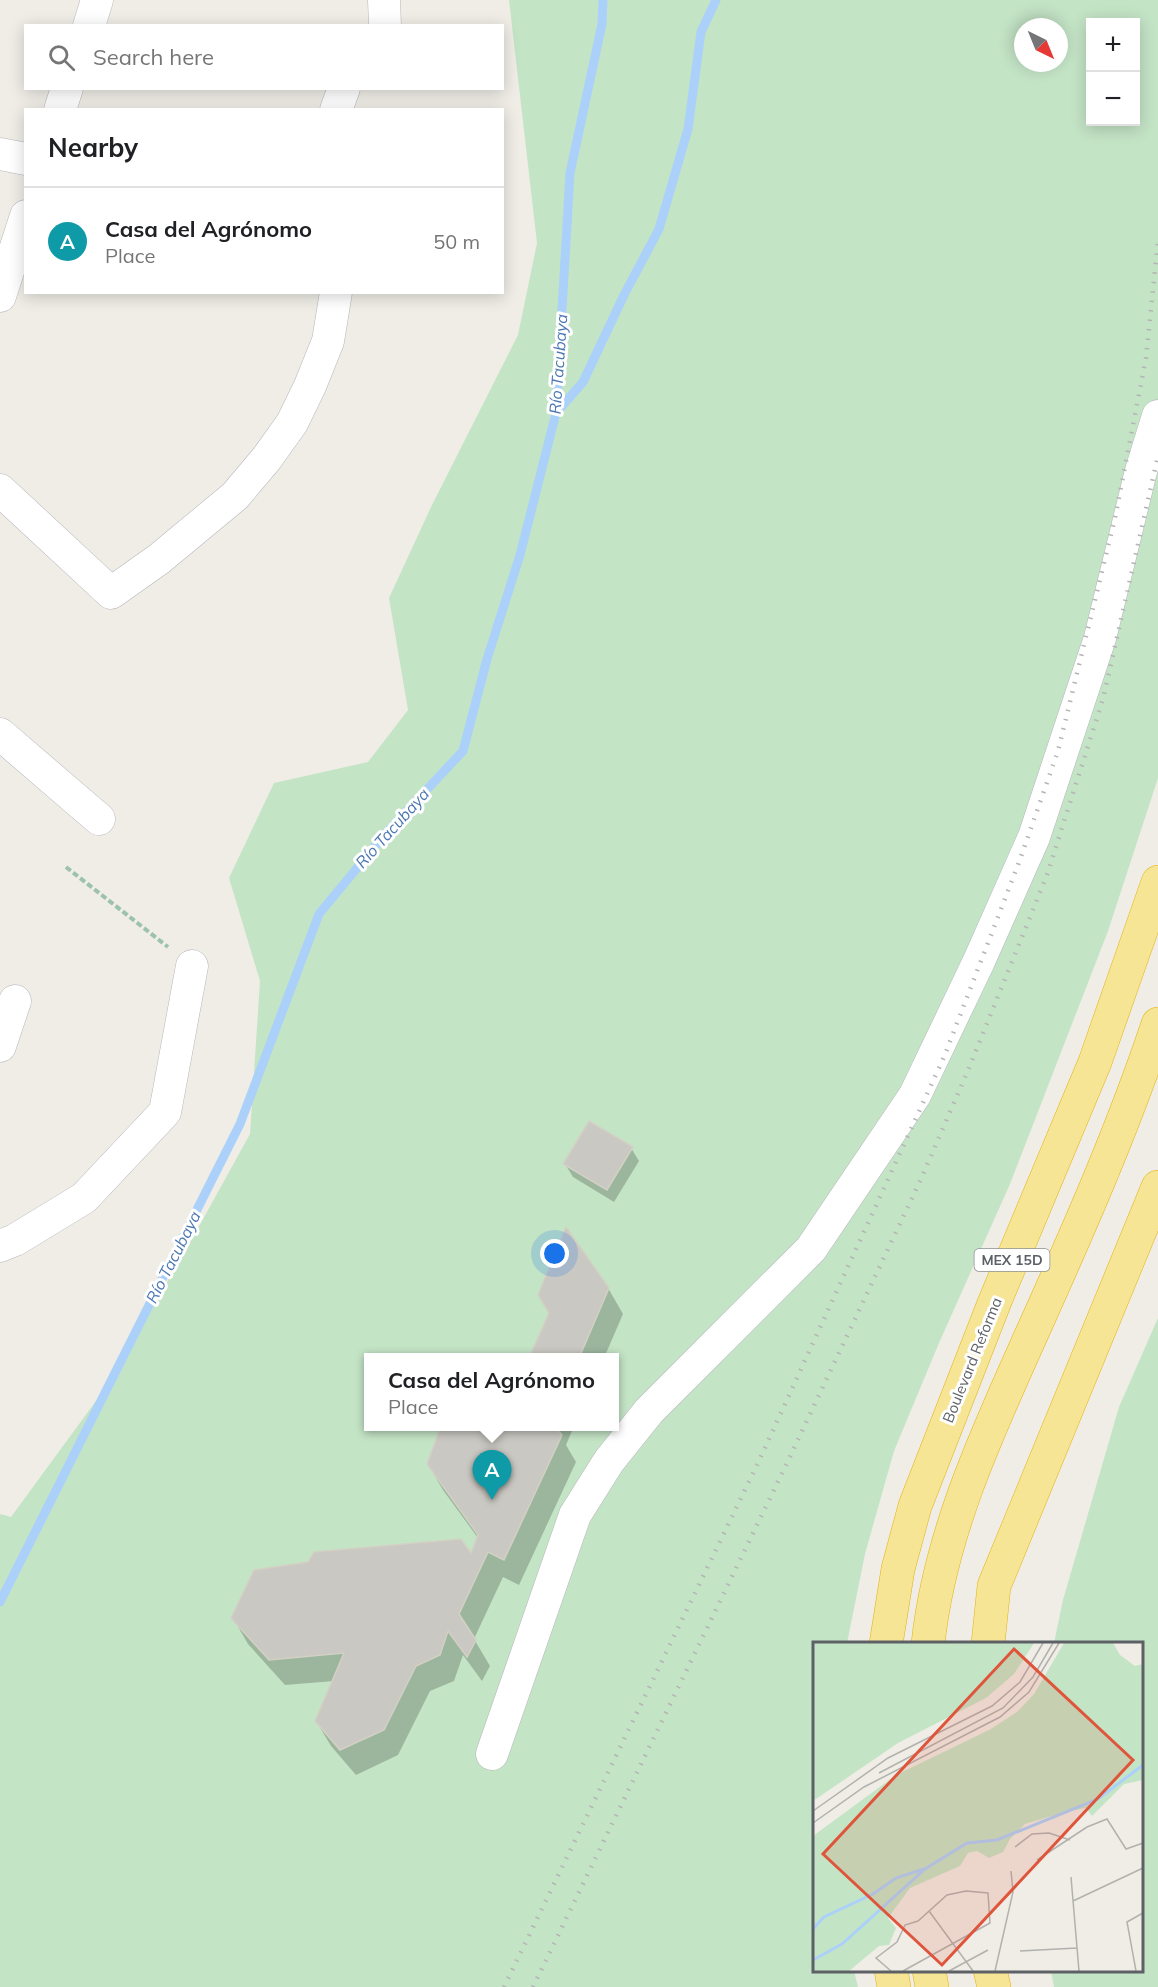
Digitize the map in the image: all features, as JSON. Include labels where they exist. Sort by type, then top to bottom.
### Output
[{"type":"highway","name":"Boulevard Reforma","points":[[886,1642],[898,1569],[915,1506],[995,1301],[1095,1062],[1158,882]]},
{"type":"highway","points":[[928,1642],[944,1557],[985,1439],[1104,1172],[1158,1023]]},
{"type":"highway","points":[[988,1642],[994,1586],[1158,1187]]},
{"type":"highway","points":[[891,1972],[894,1987]]},
{"type":"highway","points":[[928,1972],[932,1987]]},
{"type":"highway","points":[[990,1972],[994,1987]]},
{"type":"street","points":[[89,24],[97,0]]},
{"type":"street","points":[[384,0],[385,24]]},
{"type":"street","points":[[61,108],[66,90]]},
{"type":"street","points":[[337,108],[343,90]]},
{"type":"street","points":[[0,154],[24,159]]},
{"type":"street","points":[[0,296],[24,222]]},
{"type":"street","points":[[0,490],[111,593],[159,559],[235,496],[267,458],[292,423],[310,386],[328,341],[336,294]]},
{"type":"street","points":[[492,1754],[575,1515],[609,1461],[649,1411],[811,1249],[915,1095],[979,961],[1034,837],[1101,638],[1141,471],[1158,416]]},
{"type":"street","points":[[0,734],[99,819]]},
{"type":"street","points":[[0,1246],[15,1240],[84,1198],[165,1112],[192,966]]},
{"type":"street","points":[[0,1046],[15,1001]]},
{"type":"path","points":[[66,867],[192,966]]},
{"type":"green space","points":[[509,0],[1158,0],[1158,778],[1108,931],[1010,1184],[894,1451],[865,1554],[847,1642],[813,1642],[813,1972],[854,1972],[858,1987],[0,1987],[0,1514],[11,1517],[104,1390],[250,1134],[260,981],[229,878],[274,783],[368,762],[408,710],[389,598],[432,505],[518,335],[537,243]]},
{"type":"green space","points":[[1158,1318],[1158,1987],[1054,1987],[1051,1972],[1143,1972],[1143,1642],[1054,1642],[1063,1600],[1119,1407]]},
{"type":"building","points":[[589,1121],[633,1147],[607,1190],[563,1164]]},
{"type":"building","points":[[566,1227],[609,1288],[581,1353],[531,1353],[549,1313],[538,1295]]},
{"type":"building","points":[[439,1431],[559,1431],[562,1435],[504,1560],[488,1552],[459,1614],[476,1640],[467,1657],[448,1631],[440,1655],[416,1666],[384,1730],[340,1750],[315,1721],[344,1653],[269,1660],[231,1618],[254,1570],[308,1562],[314,1552],[461,1539],[471,1553],[478,1535],[427,1464]]},
{"type":"waterway","name":"Río Tacubaya","points":[[0,1602],[240,1124],[319,914],[386,833],[463,751],[487,659],[520,555],[556,413],[570,173],[602,24],[603,0]]},
{"type":"waterway","points":[[556,413],[583,382],[624,295],[659,229],[688,129],[701,32],[716,0]]},
{"type":"railway","points":[[504,1987],[758,1463],[944,1057],[1018,865],[1058,751],[1115,518],[1146,358],[1158,241]]},
{"type":"railway","points":[[533,1987],[787,1463],[921,1179],[969,1068],[1047,875],[1103,699],[1158,456]]},
{"type":"place","name":"Casa del Agrónomo","points":[[492,1500]]}]
